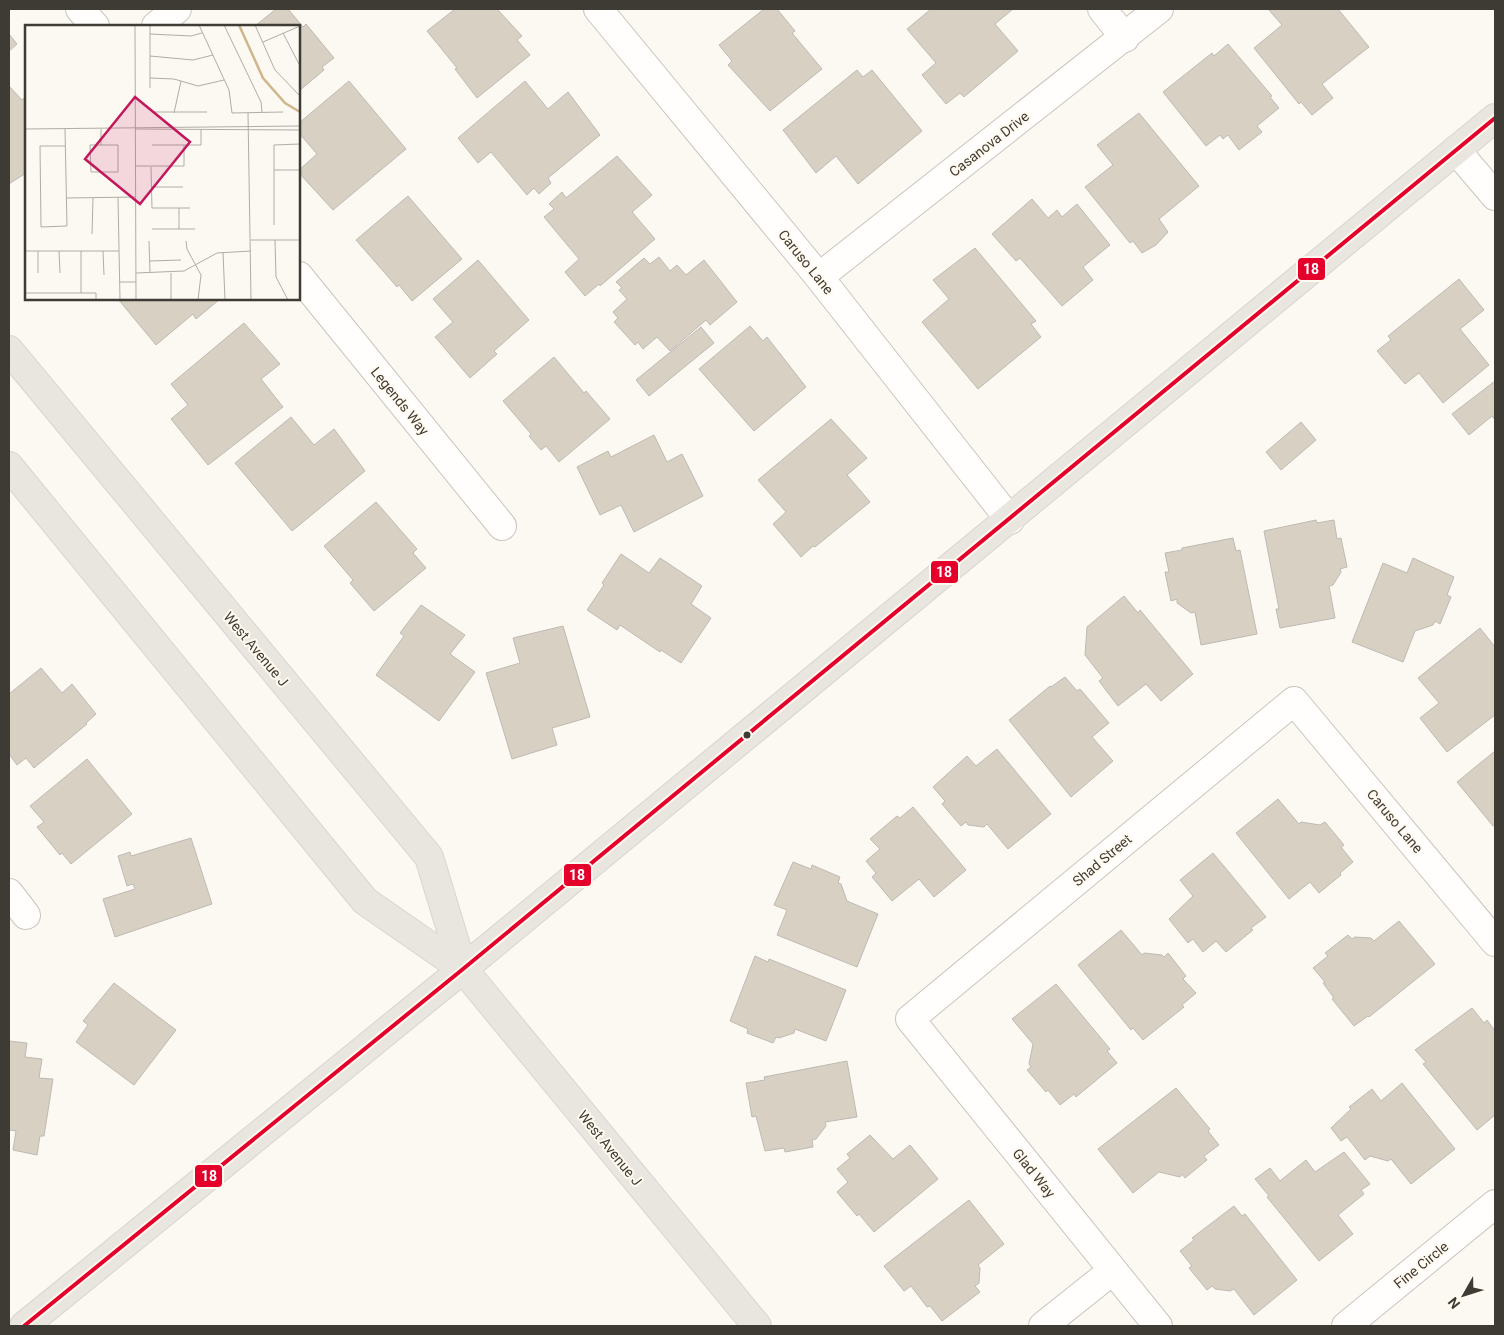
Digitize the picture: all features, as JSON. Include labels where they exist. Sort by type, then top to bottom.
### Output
[{"type":"main road","points":[[24,1326],[464,970],[1495,118]]},
{"type":"main road","name":"West Avenue J","points":[[9,350],[429,857],[464,970]]},
{"type":"main road","name":"West Avenue J","points":[[9,466],[365,901],[464,970],[757,1326]]},
{"type":"street","points":[[80,9],[94,25]]},
{"type":"street","points":[[157,25],[177,9]]},
{"type":"street","name":"Caruso Lane","points":[[598,9],[819,277],[1010,520]]},
{"type":"street","points":[[1102,9],[1125,38]]},
{"type":"street","name":"Casanova Drive","points":[[819,277],[1125,38],[1159,9]]},
{"type":"street","points":[[1456,150],[1495,196]]},
{"type":"street","name":"Legends Way","points":[[300,277],[502,526]]},
{"type":"street","name":"Caruso Lane","points":[[1294,701],[1495,942]]},
{"type":"street","name":"Shad Street","points":[[910,1019],[1294,701]]},
{"type":"street","points":[[9,894],[26,915]]},
{"type":"street","name":"Glad Way","points":[[910,1019],[1158,1326]]},
{"type":"street","name":"Fine Circle","points":[[1346,1326],[1495,1204]]},
{"type":"street","points":[[1043,1326],[1112,1271]]},
{"type":"building","points":[[276,9],[288,9],[303,27],[306,24],[334,58],[322,67],[324,70],[300,90],[300,25],[256,25]]},
{"type":"building","points":[[455,9],[497,9],[522,36],[517,40],[530,55],[477,98],[455,69],[457,68],[427,31]]},
{"type":"building","points":[[764,9],[777,9],[795,31],[792,33],[822,69],[770,111],[728,65],[732,61],[719,45]]},
{"type":"building","points":[[931,9],[1013,9],[995,24],[1018,51],[964,97],[960,93],[946,104],[922,75],[936,63],[907,29]]},
{"type":"building","points":[[1268,9],[1338,9],[1369,47],[1322,84],[1333,98],[1312,115],[1301,102],[1299,104],[1254,48],[1282,25]]},
{"type":"building","points":[[9,34],[17,44],[9,51]]},
{"type":"building","points":[[1228,44],[1272,96],[1270,97],[1279,108],[1257,126],[1262,132],[1239,150],[1228,135],[1223,139],[1220,135],[1206,146],[1163,92],[1212,53],[1214,56]]},
{"type":"building","points":[[857,70],[863,77],[872,70],[922,131],[858,184],[836,156],[816,173],[783,130]]},
{"type":"building","points":[[349,81],[406,149],[333,210],[300,174],[300,169],[317,154],[300,134],[300,122]]},
{"type":"building","points":[[525,81],[548,109],[568,92],[600,135],[548,178],[551,183],[539,194],[534,188],[527,195],[491,152],[478,163],[458,138]]},
{"type":"building","points":[[9,86],[22,100],[25,97],[25,174],[9,184]]},
{"type":"building","points":[[1139,113],[1199,186],[1159,219],[1168,232],[1156,245],[1142,253],[1133,241],[1130,243],[1085,187],[1113,165],[1097,145]]},
{"type":"building","points":[[617,156],[652,195],[632,212],[655,239],[600,286],[599,284],[585,296],[565,272],[579,259],[544,217],[554,209],[549,204],[562,192],[566,198]]},
{"type":"building","points":[[408,196],[462,259],[412,301],[399,285],[397,287],[356,240]]},
{"type":"building","points":[[1032,199],[1048,218],[1057,210],[1062,217],[1077,204],[1110,245],[1083,267],[1093,280],[1062,306],[1020,258],[1016,261],[992,234]]},
{"type":"building","points":[[975,248],[1036,321],[1031,324],[1041,337],[978,389],[922,322],[949,299],[933,280]]},
{"type":"building","points":[[659,257],[670,271],[677,265],[686,275],[704,260],[737,302],[710,325],[706,320],[670,351],[657,337],[643,349],[638,342],[635,345],[614,322],[618,318],[613,312],[627,299],[619,290],[622,288],[616,282],[644,258],[650,264]]},
{"type":"building","points":[[478,260],[529,320],[494,351],[497,354],[470,378],[435,337],[453,322],[433,299]]},
{"type":"building","points":[[1459,279],[1484,310],[1460,329],[1489,365],[1443,403],[1419,373],[1405,384],[1377,351],[1391,340],[1388,336]]},
{"type":"building","points":[[119,300],[219,300],[196,319],[193,314],[156,345]]},
{"type":"building","points":[[244,323],[280,364],[261,379],[283,407],[208,465],[171,419],[188,405],[171,384]]},
{"type":"building","points":[[750,326],[763,341],[767,337],[806,387],[754,431],[699,369]]},
{"type":"building","points":[[701,327],[714,343],[649,396],[636,380]]},
{"type":"building","points":[[554,357],[584,393],[586,391],[610,419],[559,462],[546,446],[541,450],[529,436],[531,434],[503,401]]},
{"type":"building","points":[[1495,381],[1495,420],[1492,416],[1469,435],[1452,414]]},
{"type":"building","points":[[291,417],[314,445],[334,429],[365,471],[292,531],[235,463]]},
{"type":"building","points":[[831,419],[867,458],[847,475],[870,502],[801,557],[773,524],[786,512],[758,480]]},
{"type":"building","points":[[1301,422],[1316,440],[1281,470],[1266,452]]},
{"type":"building","points":[[654,435],[667,462],[682,454],[703,496],[634,532],[621,505],[600,515],[577,467],[608,451],[611,457]]},
{"type":"building","points":[[376,502],[417,549],[413,553],[426,568],[374,611],[350,583],[353,580],[324,546]]},
{"type":"building","points":[[1316,520],[1317,523],[1334,520],[1337,539],[1341,538],[1347,567],[1340,569],[1341,572],[1333,585],[1329,586],[1335,618],[1280,628],[1276,609],[1279,609],[1264,531]]},
{"type":"building","points":[[1233,538],[1236,551],[1240,550],[1257,634],[1201,645],[1195,612],[1191,613],[1177,603],[1177,599],[1171,601],[1165,572],[1169,572],[1165,553]]},
{"type":"building","points":[[621,554],[649,573],[660,558],[702,586],[691,604],[711,618],[681,663],[661,650],[660,652],[620,625],[617,630],[587,610],[604,585],[602,583]]},
{"type":"building","points":[[1413,558],[1454,577],[1447,595],[1451,597],[1440,624],[1435,621],[1433,625],[1415,631],[1403,662],[1352,642],[1383,563],[1407,573]]},
{"type":"building","points":[[1124,596],[1138,613],[1140,610],[1193,674],[1161,701],[1146,684],[1118,706],[1099,681],[1103,678],[1085,655],[1087,627]]},
{"type":"building","points":[[421,605],[465,635],[450,654],[475,672],[439,721],[376,675],[404,636],[400,633]]},
{"type":"building","points":[[563,626],[590,717],[552,728],[557,745],[512,759],[486,673],[520,663],[513,638]]},
{"type":"building","points":[[1480,628],[1495,647],[1495,715],[1447,752],[1420,718],[1439,703],[1418,678]]},
{"type":"building","points":[[41,668],[62,693],[72,684],[96,714],[87,724],[34,768],[26,758],[17,765],[9,754],[9,694]]},
{"type":"building","points":[[1065,677],[1077,691],[1080,689],[1109,723],[1092,737],[1113,761],[1071,797],[1009,720],[1050,686]]},
{"type":"building","points":[[997,749],[1051,814],[1008,849],[987,824],[984,827],[968,825],[966,822],[961,826],[942,804],[945,801],[933,787],[967,756],[976,766]]},
{"type":"building","points":[[1495,751],[1495,825],[1493,826],[1457,782]]},
{"type":"building","points":[[87,759],[132,814],[71,864],[62,853],[60,855],[37,827],[44,822],[30,806]]},
{"type":"building","points":[[1278,799],[1299,824],[1301,822],[1320,825],[1325,822],[1344,845],[1341,847],[1353,862],[1340,873],[1341,875],[1319,893],[1310,882],[1289,899],[1236,833]]},
{"type":"building","points":[[913,807],[966,870],[934,897],[919,879],[892,901],[872,877],[876,873],[866,861],[880,849],[870,839],[897,816],[900,818]]},
{"type":"building","points":[[191,838],[212,904],[115,937],[103,899],[135,889],[133,884],[127,886],[118,856],[130,852],[131,856]]},
{"type":"building","points":[[1213,853],[1266,917],[1251,928],[1253,930],[1226,952],[1216,941],[1203,952],[1193,939],[1188,943],[1169,919],[1193,896],[1180,880]]},
{"type":"building","points":[[793,862],[811,869],[812,865],[840,877],[838,883],[841,884],[847,901],[878,914],[857,967],[777,935],[787,910],[774,905]]},
{"type":"building","points":[[1399,921],[1435,964],[1369,1017],[1354,1026],[1332,999],[1334,998],[1323,983],[1325,982],[1313,968],[1328,956],[1325,953],[1348,935],[1352,939],[1355,937],[1371,938],[1374,941]]},
{"type":"building","points":[[1121,930],[1142,955],[1144,953],[1162,955],[1164,957],[1168,953],[1186,976],[1183,979],[1196,993],[1182,1005],[1184,1007],[1143,1040],[1133,1028],[1131,1030],[1078,965]]},
{"type":"building","points":[[755,956],[768,962],[769,959],[846,990],[826,1041],[795,1029],[794,1033],[779,1038],[776,1037],[773,1043],[747,1033],[748,1029],[730,1021]]},
{"type":"building","points":[[114,983],[176,1030],[134,1085],[76,1042],[88,1025],[83,1021]]},
{"type":"building","points":[[1056,984],[1110,1049],[1107,1051],[1117,1063],[1076,1097],[1074,1094],[1060,1105],[1048,1090],[1046,1092],[1027,1070],[1031,1067],[1029,1064],[1033,1044],[1012,1019]]},
{"type":"building","points":[[1472,1008],[1484,1023],[1487,1020],[1495,1031],[1495,1115],[1477,1130],[1423,1064],[1426,1062],[1415,1050]]},
{"type":"building","points":[[9,1041],[27,1043],[25,1057],[42,1059],[39,1078],[53,1079],[44,1136],[40,1136],[37,1155],[13,1150],[16,1131],[9,1130]]},
{"type":"building","points":[[847,1061],[857,1117],[825,1122],[826,1126],[816,1139],[812,1140],[813,1147],[785,1152],[784,1148],[765,1151],[756,1116],[752,1117],[746,1083],[765,1080],[764,1077]]},
{"type":"building","points":[[1402,1083],[1455,1149],[1411,1184],[1391,1159],[1388,1161],[1370,1156],[1365,1160],[1347,1137],[1341,1141],[1331,1128],[1351,1109],[1349,1107],[1372,1089],[1381,1101]]},
{"type":"building","points":[[1176,1088],[1210,1129],[1208,1131],[1219,1145],[1204,1156],[1207,1160],[1185,1178],[1182,1174],[1180,1177],[1159,1172],[1133,1193],[1098,1149]]},
{"type":"building","points":[[870,1135],[893,1159],[910,1145],[938,1179],[874,1232],[859,1214],[857,1216],[837,1192],[848,1182],[837,1169],[850,1158],[847,1154]]},
{"type":"building","points":[[1344,1152],[1370,1184],[1361,1190],[1364,1194],[1338,1215],[1353,1234],[1319,1261],[1267,1197],[1269,1196],[1255,1179],[1270,1168],[1280,1181],[1306,1160],[1315,1172]]},
{"type":"building","points":[[969,1200],[1004,1244],[978,1265],[980,1268],[979,1283],[975,1286],[980,1292],[942,1321],[930,1306],[927,1307],[911,1286],[904,1291],[884,1266]]},
{"type":"building","points":[[1234,1206],[1242,1216],[1245,1214],[1297,1280],[1254,1315],[1234,1289],[1230,1291],[1215,1289],[1212,1286],[1207,1290],[1189,1268],[1192,1266],[1180,1251],[1194,1240],[1192,1238]]},
{"type":"transit line","name":"18","points":[[24,1326],[463,969],[1495,118]]}]
